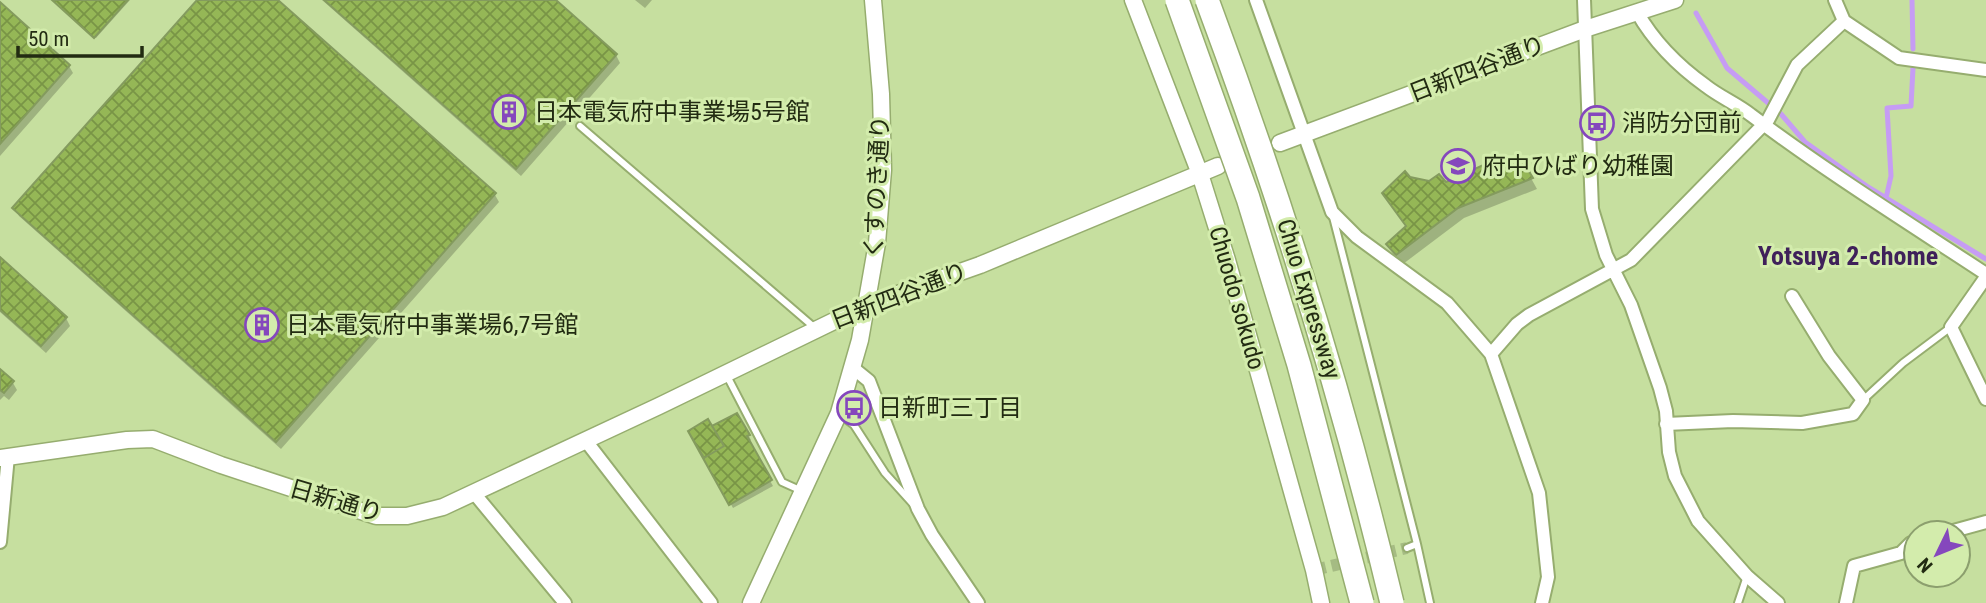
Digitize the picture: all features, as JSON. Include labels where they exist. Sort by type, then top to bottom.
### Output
[{"type":"highway","name":"Chuo Expressway","points":[[1177,0],[1256,223],[1299,365],[1362,603]]},
{"type":"highway","name":"Chuo Expressway","points":[[1208,0],[1273,185],[1327,356],[1392,603]]},
{"type":"street","name":"くすのき通り","points":[[751,603],[839,413],[853,368],[867,305],[877,243],[883,170],[881,94],[873,0]]},
{"type":"street","name":"Chuodo sokudo","points":[[1133,0],[1200,174],[1238,299],[1321,603]]},
{"type":"street","points":[[1256,0],[1332,212],[1357,237],[1447,303],[1491,354],[1539,493],[1548,577],[1542,603]]},
{"type":"street","name":"日新四谷通り","points":[[1280,143],[1585,29],[1675,0]]},
{"type":"street","points":[[1835,0],[1844,21],[1899,58],[1986,70]]},
{"type":"street","points":[[1582,2],[1592,209],[1598,234],[1631,305],[1666,411],[1669,452],[1675,475],[1689,507],[1709,534],[1747,576],[1778,603]]},
{"type":"street","points":[[1637,12],[1648,31],[1666,52],[1706,86],[1766,122],[1986,276],[1951,327],[1986,399]]},
{"type":"street","points":[[1491,354],[1517,324],[1529,315],[1631,260],[1766,122],[1780,102],[1797,65],[1844,21]]},
{"type":"street","name":"日新四谷通り","points":[[586,441],[867,305],[980,265],[1219,166]]},
{"type":"street","points":[[1666,424],[1733,421],[1802,423],[1853,414],[1859,409],[1863,400],[1829,356],[1792,296]]},
{"type":"street","points":[[853,368],[869,381],[918,509],[932,535],[978,603]]},
{"type":"street","name":"日新通り","points":[[4,457],[127,440],[153,439],[345,508],[388,517],[426,512],[474,493],[586,441]]},
{"type":"street","points":[[586,441],[711,603]]},
{"type":"street","points":[[0,542],[4,457]]},
{"type":"street","points":[[474,493],[565,603]]},
{"type":"street","points":[[1846,603],[1854,566],[1902,553]]},
{"type":"lane","points":[[580,126],[815,328]]},
{"type":"lane","points":[[1332,212],[1430,603]]},
{"type":"lane","points":[[1863,400],[1903,363],[1951,327]]},
{"type":"lane","points":[[725,373],[782,482],[804,492]]},
{"type":"lane","points":[[839,413],[854,425],[885,473],[918,509]]},
{"type":"lane","points":[[1406,548],[1417,544]]},
{"type":"lane","points":[[1738,603],[1747,576]]},
{"type":"building","points":[[52,0],[128,0],[94,38]]},
{"type":"building","name":"日本電気府中事業場6,7号館","points":[[197,0],[278,0],[496,193],[276,442],[12,208]]},
{"type":"building","name":"日本電気府中事業場5号館","points":[[324,0],[556,0],[617,54],[516,169]]},
{"type":"building","points":[[0,2],[70,65],[0,144]]},
{"type":"building","name":"府中ひばり幼稚園","points":[[1501,157],[1523,161],[1533,178],[1458,208],[1396,255],[1386,244],[1406,226],[1382,193],[1405,171],[1410,177],[1429,181],[1439,174],[1446,182]]},
{"type":"building","points":[[0,257],[67,317],[41,346],[0,310]]},
{"type":"building","points":[[0,369],[14,381],[4,393],[0,390]]},
{"type":"building","points":[[737,413],[772,480],[729,505],[688,431],[708,419],[712,426]]},
{"type":"building","points":[[708,419],[724,446],[704,458],[688,431]]},
{"type":"waterway","points":[[1912,0],[1913,49]]},
{"type":"waterway","points":[[1696,13],[1727,68],[1781,114],[1805,142],[1868,187],[1986,259]]},
{"type":"waterway","points":[[1886,198],[1891,176],[1887,108],[1911,106],[1913,68]]},
{"type":"tunnel","points":[[1314,570],[1407,548]]},
{"type":"place","name":"日本電気府中事業場5号館","points":[[509,112]]},
{"type":"place","name":"消防分団前","points":[[1597,123]]},
{"type":"place","name":"府中ひばり幼稚園","points":[[1458,166]]},
{"type":"place","name":"日本電気府中事業場6,7号館","points":[[262,325]]},
{"type":"place","name":"日新町三丁目","points":[[854,408]]},
{"type":"district","name":"Yotsuya 2-chome","points":[[1848,256]]}]
